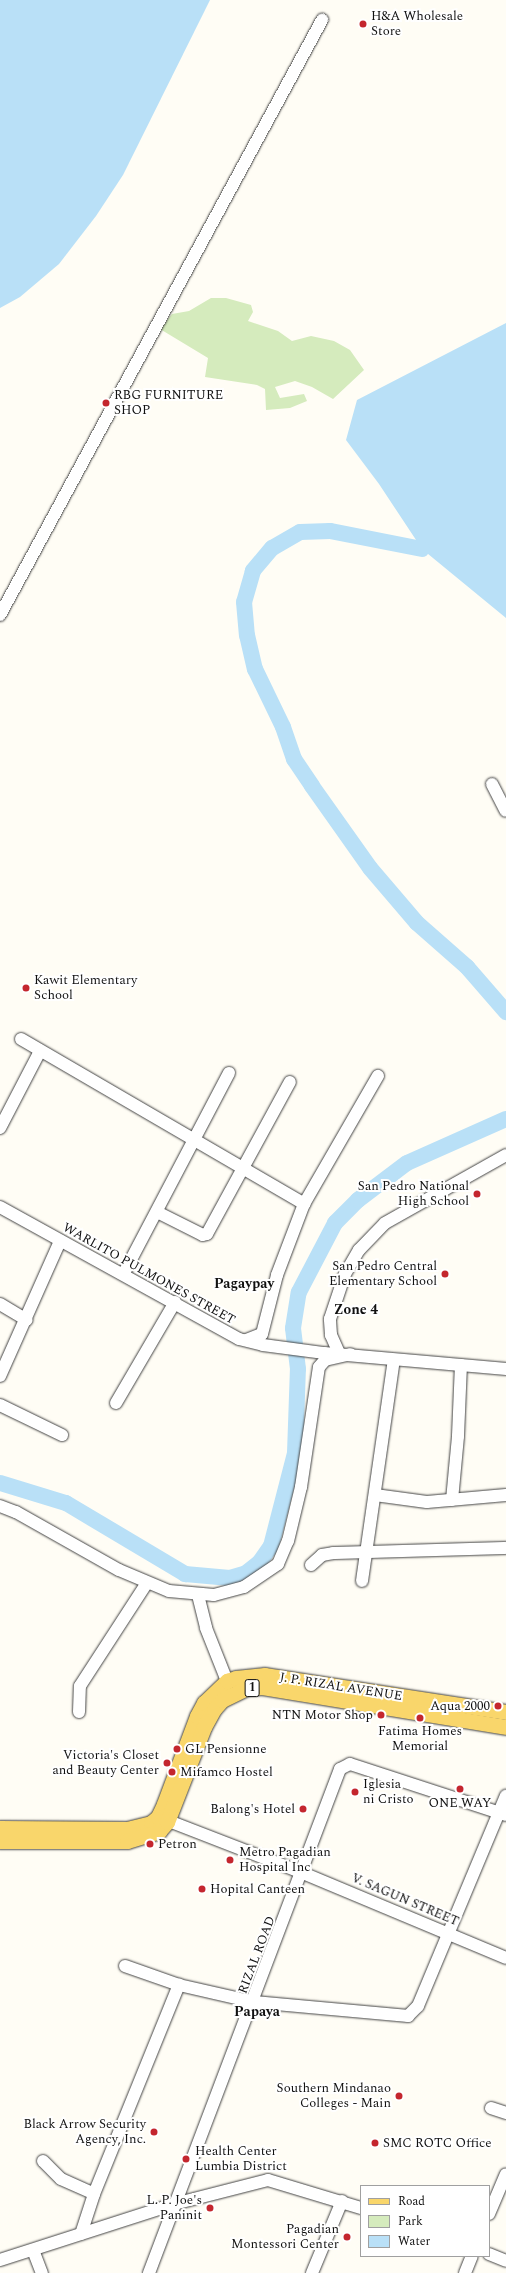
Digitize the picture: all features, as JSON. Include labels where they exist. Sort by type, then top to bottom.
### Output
[{"type":"main road","name":"J. P. RIZAL AVENUE","points":[[163,1819],[197,1716],[212,1692],[227,1681],[249,1675],[265,1674],[506,1727]]},
{"type":"main road","name":"J. P. RIZAL AVENUE","points":[[0,1841],[58,1835],[150,1836],[163,1819],[204,1726],[222,1700],[247,1688],[262,1687],[351,1694],[506,1712]]},
{"type":"main road","name":"J. P. RIZAL AVENUE","points":[[0,1828],[58,1835]]},
{"type":"street","points":[[0,615],[322,20]]},
{"type":"street","points":[[492,784],[506,811]]},
{"type":"street","points":[[21,1039],[193,1141],[304,1204]]},
{"type":"street","points":[[0,1128],[40,1051]]},
{"type":"street","points":[[124,1273],[229,1073]]},
{"type":"street","points":[[246,1340],[259,1337],[264,1330],[277,1274],[304,1204],[378,1076]]},
{"type":"street","points":[[156,1212],[203,1236],[207,1234],[290,1082]]},
{"type":"street","points":[[0,1506],[16,1512],[146,1583],[169,1591],[198,1595],[228,1593],[244,1587],[278,1564],[288,1541],[301,1487],[319,1367],[325,1360],[344,1354],[331,1335],[330,1319],[345,1274],[359,1250],[385,1223],[506,1155]]},
{"type":"street","name":"WARLITO PULMONES STREET","points":[[0,1207],[60,1241],[124,1273],[224,1332],[246,1340],[263,1345],[324,1353],[506,1369]]},
{"type":"street","points":[[0,1376],[27,1320],[60,1241]]},
{"type":"street","points":[[116,1403],[175,1302]]},
{"type":"street","points":[[0,1304],[27,1320]]},
{"type":"street","points":[[362,1581],[394,1360]]},
{"type":"street","points":[[452,1500],[458,1436],[461,1365]]},
{"type":"street","points":[[0,1406],[62,1435]]},
{"type":"street","points":[[375,1496],[427,1502],[506,1495]]},
{"type":"street","points":[[311,1565],[322,1555],[367,1550],[506,1548]]},
{"type":"street","points":[[79,1712],[82,1681],[146,1583]]},
{"type":"street","points":[[198,1595],[206,1628],[227,1681]]},
{"type":"street","name":"RIZAL ROAD","points":[[149,2273],[174,2204],[303,1873],[340,1769],[350,1764],[502,1814]]},
{"type":"street","points":[[125,1966],[179,1985],[254,2002],[400,2016],[412,2014],[418,2006],[448,1934],[502,1814],[506,1796]]},
{"type":"street","name":"V. SAGUN STREET","points":[[163,1819],[303,1873],[506,1958]]},
{"type":"street","points":[[82,2234],[94,2194],[179,1985]]},
{"type":"street","points":[[491,2108],[506,2113]]},
{"type":"street","points":[[43,2161],[61,2179],[94,2194]]},
{"type":"street","points":[[490,2212],[506,2174]]},
{"type":"street","points":[[0,2260],[174,2204],[268,2180],[360,2208]]},
{"type":"street","points":[[312,2273],[342,2201]]},
{"type":"street","points":[[33,2250],[42,2273]]},
{"type":"street","points":[[490,2254],[506,2261]]},
{"type":"street","points":[[465,2273],[472,2257]]},
{"type":"green space","points":[[211,298],[226,298],[251,305],[253,312],[248,321],[278,331],[292,341],[311,336],[334,341],[350,350],[364,370],[333,399],[312,387],[295,381],[275,387],[280,398],[304,394],[307,401],[290,408],[266,410],[265,389],[257,385],[205,377],[208,358],[160,329],[172,314],[189,311]]},
{"type":"water","points":[[0,0],[210,0],[123,175],[96,216],[59,264],[20,297],[0,308]]},
{"type":"water","points":[[506,323],[506,618],[422,549],[379,484],[346,440],[357,400]]},
{"type":"waterway","points":[[422,549],[330,531],[300,532],[272,548],[253,571],[244,602],[247,635],[255,669],[283,727],[294,759],[312,786],[370,868],[417,923],[467,967],[506,1012]]},
{"type":"waterway","points":[[0,1483],[66,1503],[185,1574],[230,1578],[246,1573],[259,1563],[271,1546],[295,1453],[298,1369],[293,1328],[299,1292],[335,1223],[358,1200],[407,1163],[506,1119]]},
{"type":"place","name":"H&A Wholesale Store","points":[[363,24]]},
{"type":"place","name":"RBG FURNITURE SHOP","points":[[106,403]]},
{"type":"place","name":"Kawit Elementary School","points":[[26,988]]},
{"type":"place","name":"San Pedro National High School","points":[[477,1194]]},
{"type":"place","name":"San Pedro Central Elementary School","points":[[445,1274]]},
{"type":"place","name":"Aqua 2000","points":[[498,1706]]},
{"type":"place","name":"NTN Motor Shop","points":[[381,1715]]},
{"type":"place","name":"Fatima Homes Memorial","points":[[420,1718]]},
{"type":"place","name":"GL Pensionne","points":[[177,1749]]},
{"type":"place","name":"Victoria's Closet and Beauty Center","points":[[167,1763]]},
{"type":"place","name":"Mifamco Hostel","points":[[172,1772]]},
{"type":"place","name":"ONE WAY","points":[[460,1789]]},
{"type":"place","name":"Iglesia ni Cristo","points":[[355,1792]]},
{"type":"place","name":"Balong's Hotel","points":[[303,1809]]},
{"type":"place","name":"Petron","points":[[150,1844]]},
{"type":"place","name":"Metro Pagadian Hospital Inc","points":[[230,1860]]},
{"type":"place","name":"Hopital Canteen","points":[[202,1889]]},
{"type":"place","name":"Southern Mindanao Colleges - Main","points":[[399,2096]]},
{"type":"place","name":"Black Arrow Security Agency, Inc.","points":[[154,2132]]},
{"type":"place","name":"SMC ROTC Office","points":[[375,2143]]},
{"type":"place","name":"Health Center Lumbia District","points":[[186,2159]]},
{"type":"place","name":"L. P. Joe's Paninit","points":[[210,2208]]},
{"type":"place","name":"Pagadian Montessori Center","points":[[347,2237]]},
{"type":"district","name":"Pagaypay","points":[[244,1284]]},
{"type":"district","name":"Zone 4","points":[[356,1310]]},
{"type":"district","name":"Papaya","points":[[257,2012]]}]
